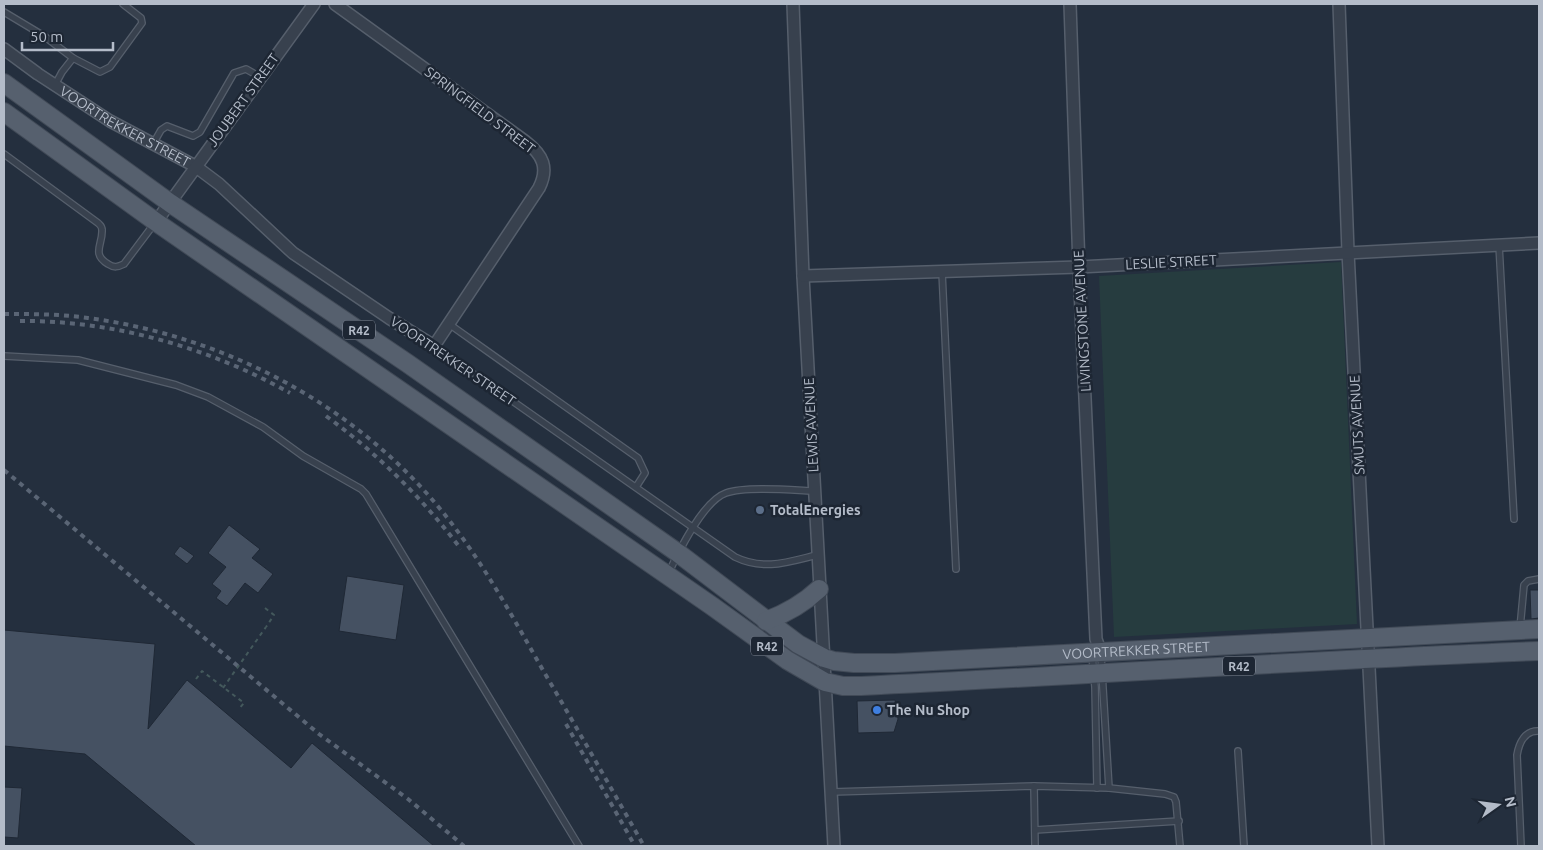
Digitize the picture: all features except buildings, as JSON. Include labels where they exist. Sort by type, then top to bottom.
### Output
[{"type":"main road","name":"R42","points":[[4,83],[170,203],[445,390],[678,553],[798,644],[824,658]]},
{"type":"main road","name":"R42","points":[[4,112],[156,222],[786,660],[825,682]]},
{"type":"main road","points":[[430,411],[445,390]]},
{"type":"main road","points":[[766,621],[796,608],[820,589]]},
{"type":"main road","name":"VOORTREKKER STREET","points":[[824,658],[854,664],[895,663],[1096,648],[1368,639],[1539,629]]},
{"type":"main road","name":"VOORTREKKER STREET","points":[[825,682],[843,686],[860,686],[1368,658],[1539,651]]},
{"type":"street","name":"JOUBERT STREET","points":[[156,222],[314,4]]},
{"type":"street","name":"SPRINGFIELD STREET","points":[[335,4],[526,142],[541,156],[544,170],[539,188],[434,346]]},
{"type":"street","name":"LEWIS AVENUE","points":[[793,4],[803,276],[834,846]]},
{"type":"street","name":"LIVINGSTONE AVENUE","points":[[1070,4],[1079,267],[1096,648]]},
{"type":"street","name":"SMUTS AVENUE","points":[[1339,4],[1348,252],[1378,846]]},
{"type":"street","name":"VOORTREKKER STREET","points":[[4,49],[110,121],[195,166],[219,184],[293,253],[434,346]]},
{"type":"street","name":"LESLIE STREET","points":[[803,276],[1079,267],[1539,243]]},
{"type":"lane","points":[[4,12],[44,36],[73,58],[100,72],[110,67],[142,23],[141,18],[123,4]]},
{"type":"lane","points":[[55,85],[73,58]]},
{"type":"lane","points":[[153,144],[161,130],[167,126],[193,136],[200,132],[234,74],[246,69],[260,77]]},
{"type":"lane","points":[[4,154],[98,223],[102,231],[98,251],[101,258],[112,266],[117,267],[124,264],[156,222]]},
{"type":"lane","points":[[1499,245],[1514,520]]},
{"type":"lane","points":[[942,272],[956,569]]},
{"type":"lane","points":[[449,324],[638,458],[644,473],[636,487]]},
{"type":"lane","name":"VOORTREKKER STREET","points":[[434,346],[735,557],[754,565],[778,564],[817,555]]},
{"type":"lane","points":[[4,356],[78,360],[159,380],[208,397],[263,427],[310,460],[361,489],[366,494],[579,846]]},
{"type":"lane","points":[[667,576],[693,527],[716,499],[724,493],[747,490],[814,491]]},
{"type":"lane","points":[[1520,630],[1524,585],[1528,581],[1539,579]]},
{"type":"lane","name":"LIVINGSTONE AVENUE","points":[[1096,648],[1109,788]]},
{"type":"lane","name":"LIVINGSTONE AVENUE","points":[[1096,648],[1098,674],[1097,788]]},
{"type":"lane","points":[[1521,846],[1517,755],[1519,744],[1526,735],[1536,730],[1539,731]]},
{"type":"lane","points":[[1238,751],[1244,846]]},
{"type":"lane","points":[[1034,786],[1036,846]]},
{"type":"lane","points":[[831,792],[1034,786],[1109,788],[1170,795],[1176,802],[1180,846]]},
{"type":"lane","points":[[1035,830],[1179,821]]},
{"type":"path","points":[[223,688],[274,615],[265,608]]},
{"type":"path","points":[[196,678],[202,671],[244,703],[238,710]]},
{"type":"green space","points":[[1341,262],[1357,624],[1114,637],[1099,276]]},
{"type":"railway","points":[[4,314],[88,318],[139,327],[188,341],[237,359],[283,381],[327,407],[368,438],[406,472],[441,510],[483,568],[644,846]]},
{"type":"railway","points":[[20,321],[90,326],[125,331],[160,340],[194,350],[227,363],[290,393]]},
{"type":"railway","points":[[326,416],[381,461],[431,512],[461,549]]},
{"type":"railway","points":[[4,470],[319,734],[408,799],[464,846]]},
{"type":"railway","points":[[566,724],[635,846]]},
{"type":"place","name":"TotalEnergies","points":[[760,510]]},
{"type":"place","name":"The Nu Shop","points":[[877,710]]}]
